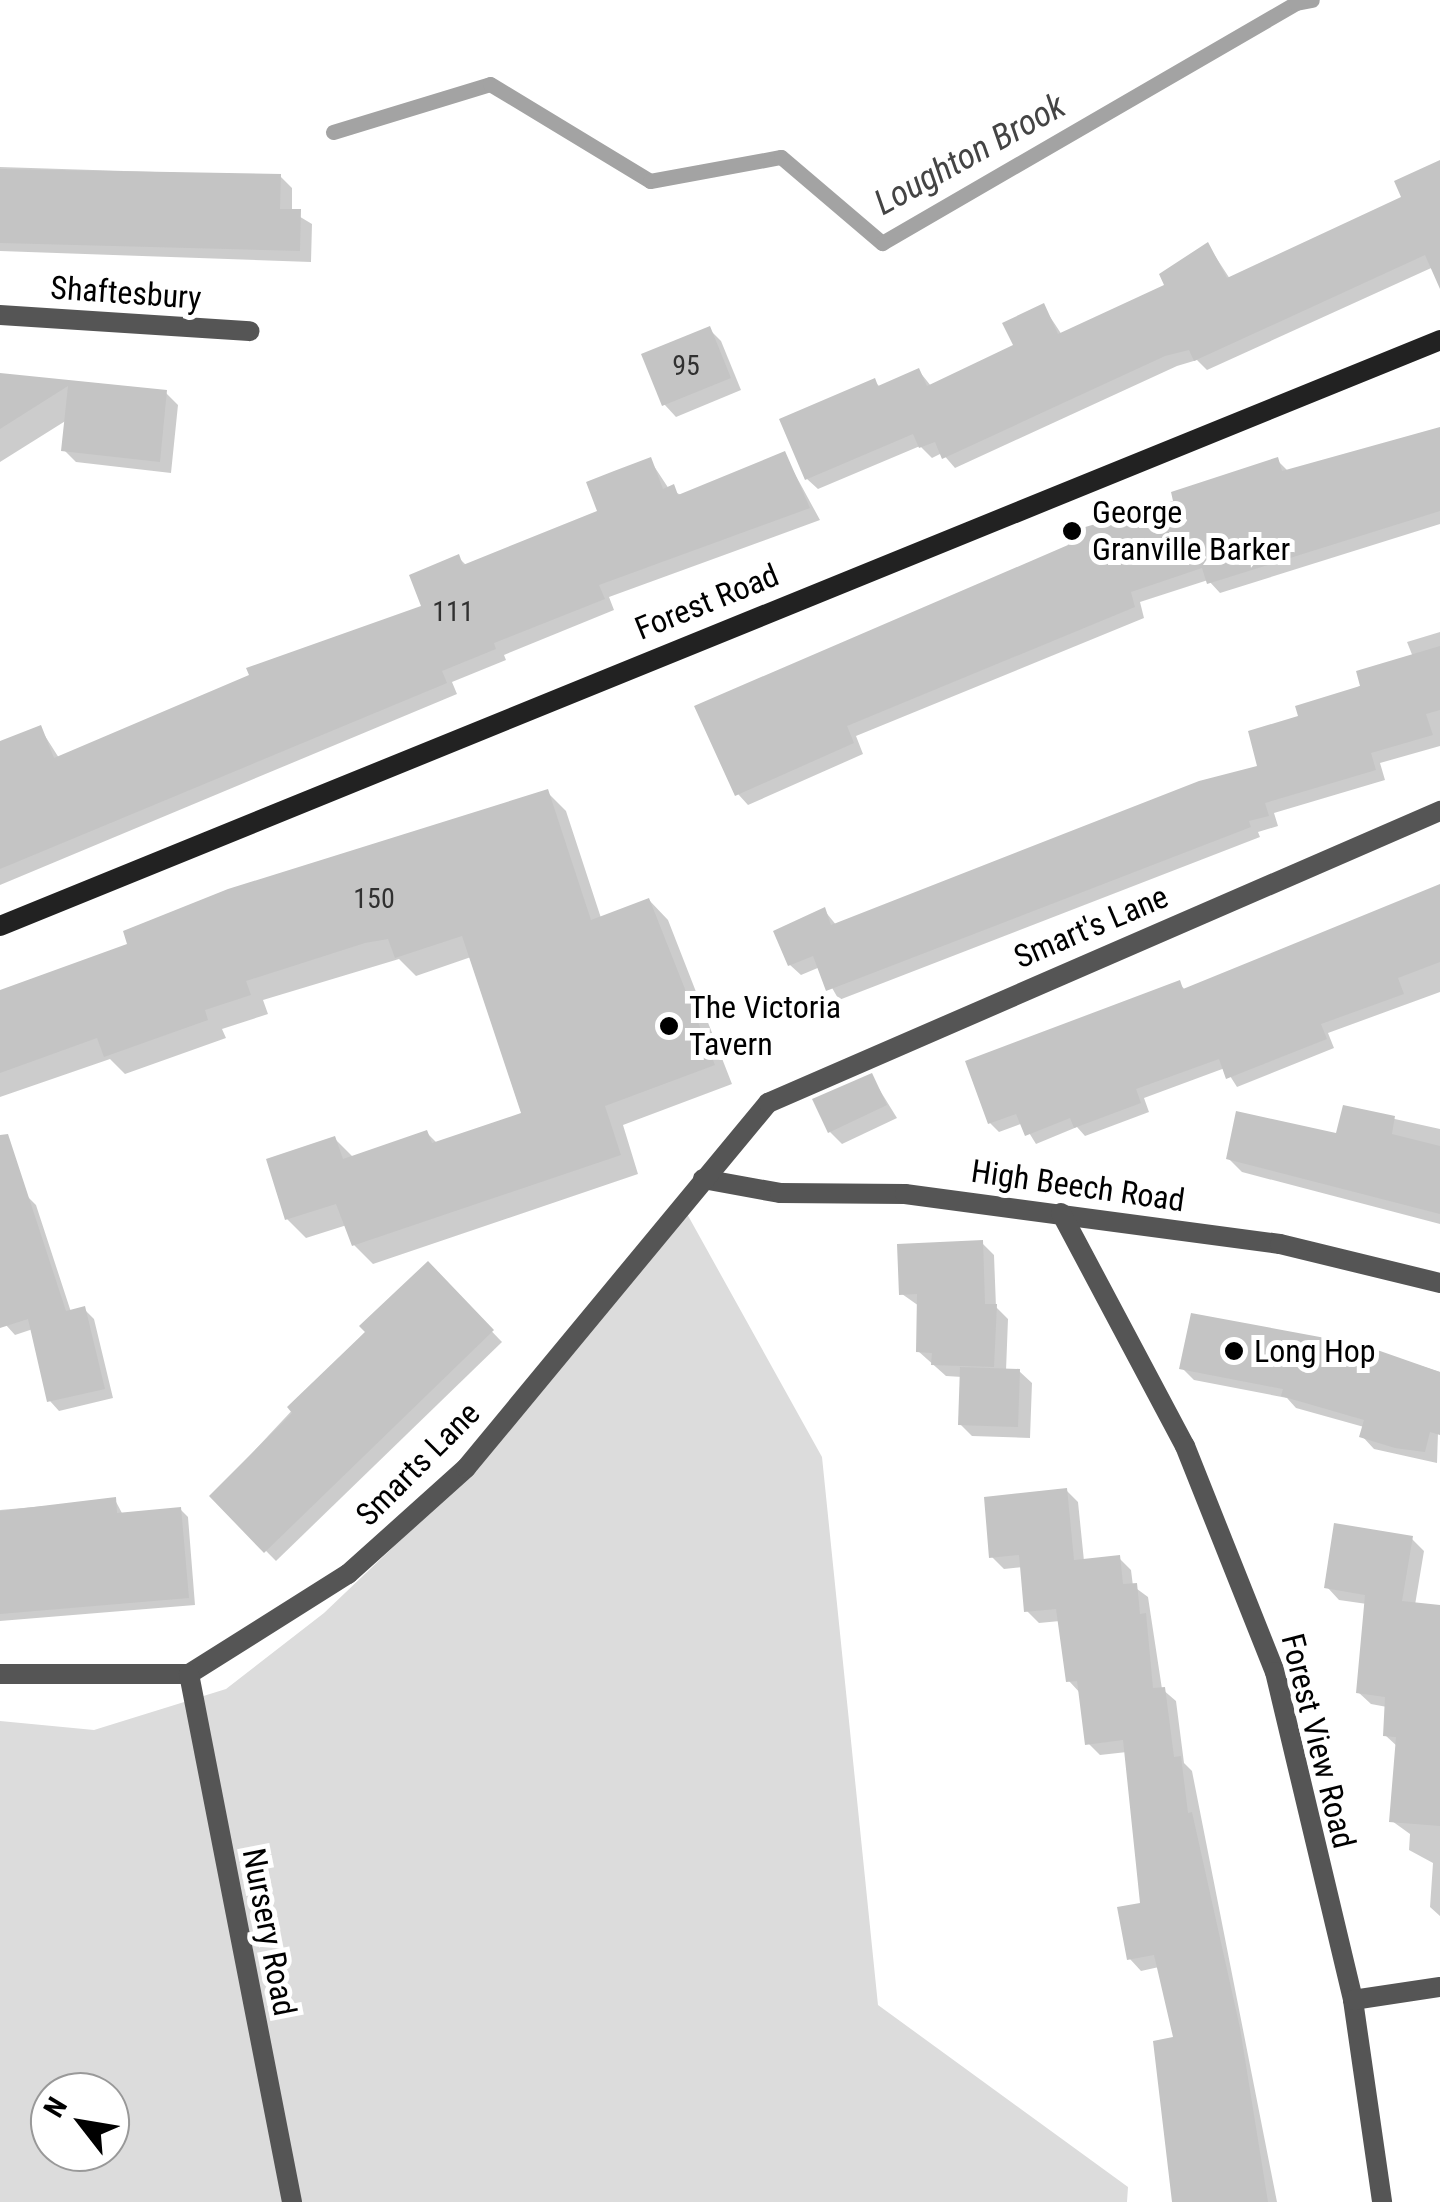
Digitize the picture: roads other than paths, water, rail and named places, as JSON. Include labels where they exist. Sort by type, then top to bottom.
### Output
[{"type":"street","name":"Shaftesbury","points":[[0,315],[249,330]]},
{"type":"street","name":"Forest Road","points":[[0,926],[1440,340]]},
{"type":"street","name":"Smart's Lane","points":[[768,1102],[1440,811]]},
{"type":"street","name":"Smarts Lane","points":[[189,1674],[348,1574],[466,1468],[768,1102]]},
{"type":"street","name":"High Beech Road","points":[[704,1180],[780,1193],[905,1194],[1061,1213],[1280,1244],[1440,1283]]},
{"type":"street","name":"Forest View Road","points":[[1061,1213],[1185,1446],[1275,1672],[1353,2000],[1382,2202]]},
{"type":"street","points":[[0,1674],[189,1674]]},
{"type":"street","name":"Nursery Road","points":[[189,1674],[292,2202]]},
{"type":"street","points":[[1353,2000],[1440,1988]]},
{"type":"waterway","name":"Loughton Brook","points":[[333,132],[490,84],[650,181],[781,157],[882,243],[1296,3],[1312,0]]},
{"type":"place","name":"George Granville Barker","points":[[1072,531]]},
{"type":"place","name":"The Victoria Tavern","points":[[669,1026]]},
{"type":"place","name":"Long Hop","points":[[1234,1351]]}]
